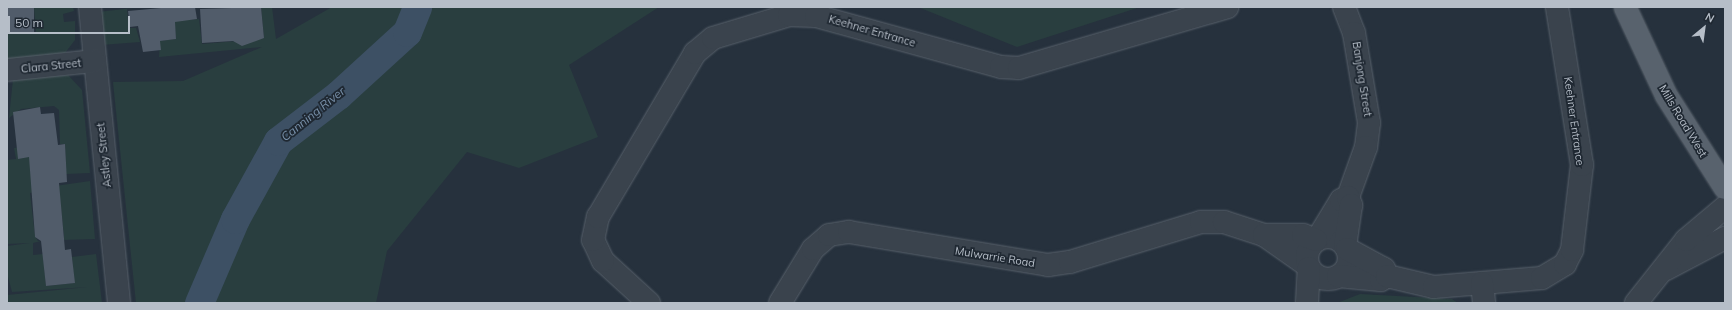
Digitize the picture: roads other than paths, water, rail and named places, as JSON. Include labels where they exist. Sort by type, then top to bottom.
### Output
[{"type":"main road","name":"Mills Road West","points":[[1625,7],[1666,96],[1725,188]]},
{"type":"street","name":"Astley Street","points":[[90,7],[94,62],[119,303]]},
{"type":"street","name":"Keehner Entrance","points":[[649,303],[603,261],[593,240],[598,217],[695,53],[708,40],[790,15],[816,16],[1001,67],[1019,68],[1227,7]]},
{"type":"street","name":"Banjong Street","points":[[1344,7],[1354,33],[1369,123],[1366,147],[1348,197],[1351,205],[1346,248]]},
{"type":"street","name":"Keehner Entrance","points":[[1336,277],[1381,280],[1387,276],[1427,287],[1483,293],[1550,276],[1565,264],[1572,250],[1582,165],[1558,7]]},
{"type":"street","name":"Clara Street","points":[[7,70],[94,62]]},
{"type":"street","name":"Banjong Street","points":[[1317,239],[1341,200],[1348,197]]},
{"type":"street","points":[[1636,303],[1657,274],[1686,240],[1725,207]]},
{"type":"street","name":"Mulwarrie Road","points":[[780,303],[813,249],[829,235],[848,232],[1048,265],[1070,262],[1201,222],[1235,224],[1264,235],[1309,267]]},
{"type":"street","name":"Mulwarrie Road","points":[[1264,235],[1303,235],[1317,239]]},
{"type":"street","points":[[1307,303],[1309,267],[1306,254],[1317,239],[1336,238],[1346,248],[1348,265],[1336,277],[1317,303]]},
{"type":"street","points":[[1657,274],[1725,238]]},
{"type":"street","name":"Keehner Entrance","points":[[1346,248],[1384,269],[1387,276]]},
{"type":"street","points":[[1309,267],[1320,278],[1336,277]]},
{"type":"waterway","name":"Canning River","points":[[199,303],[235,219],[278,141],[338,95],[407,32],[417,7]]}]
